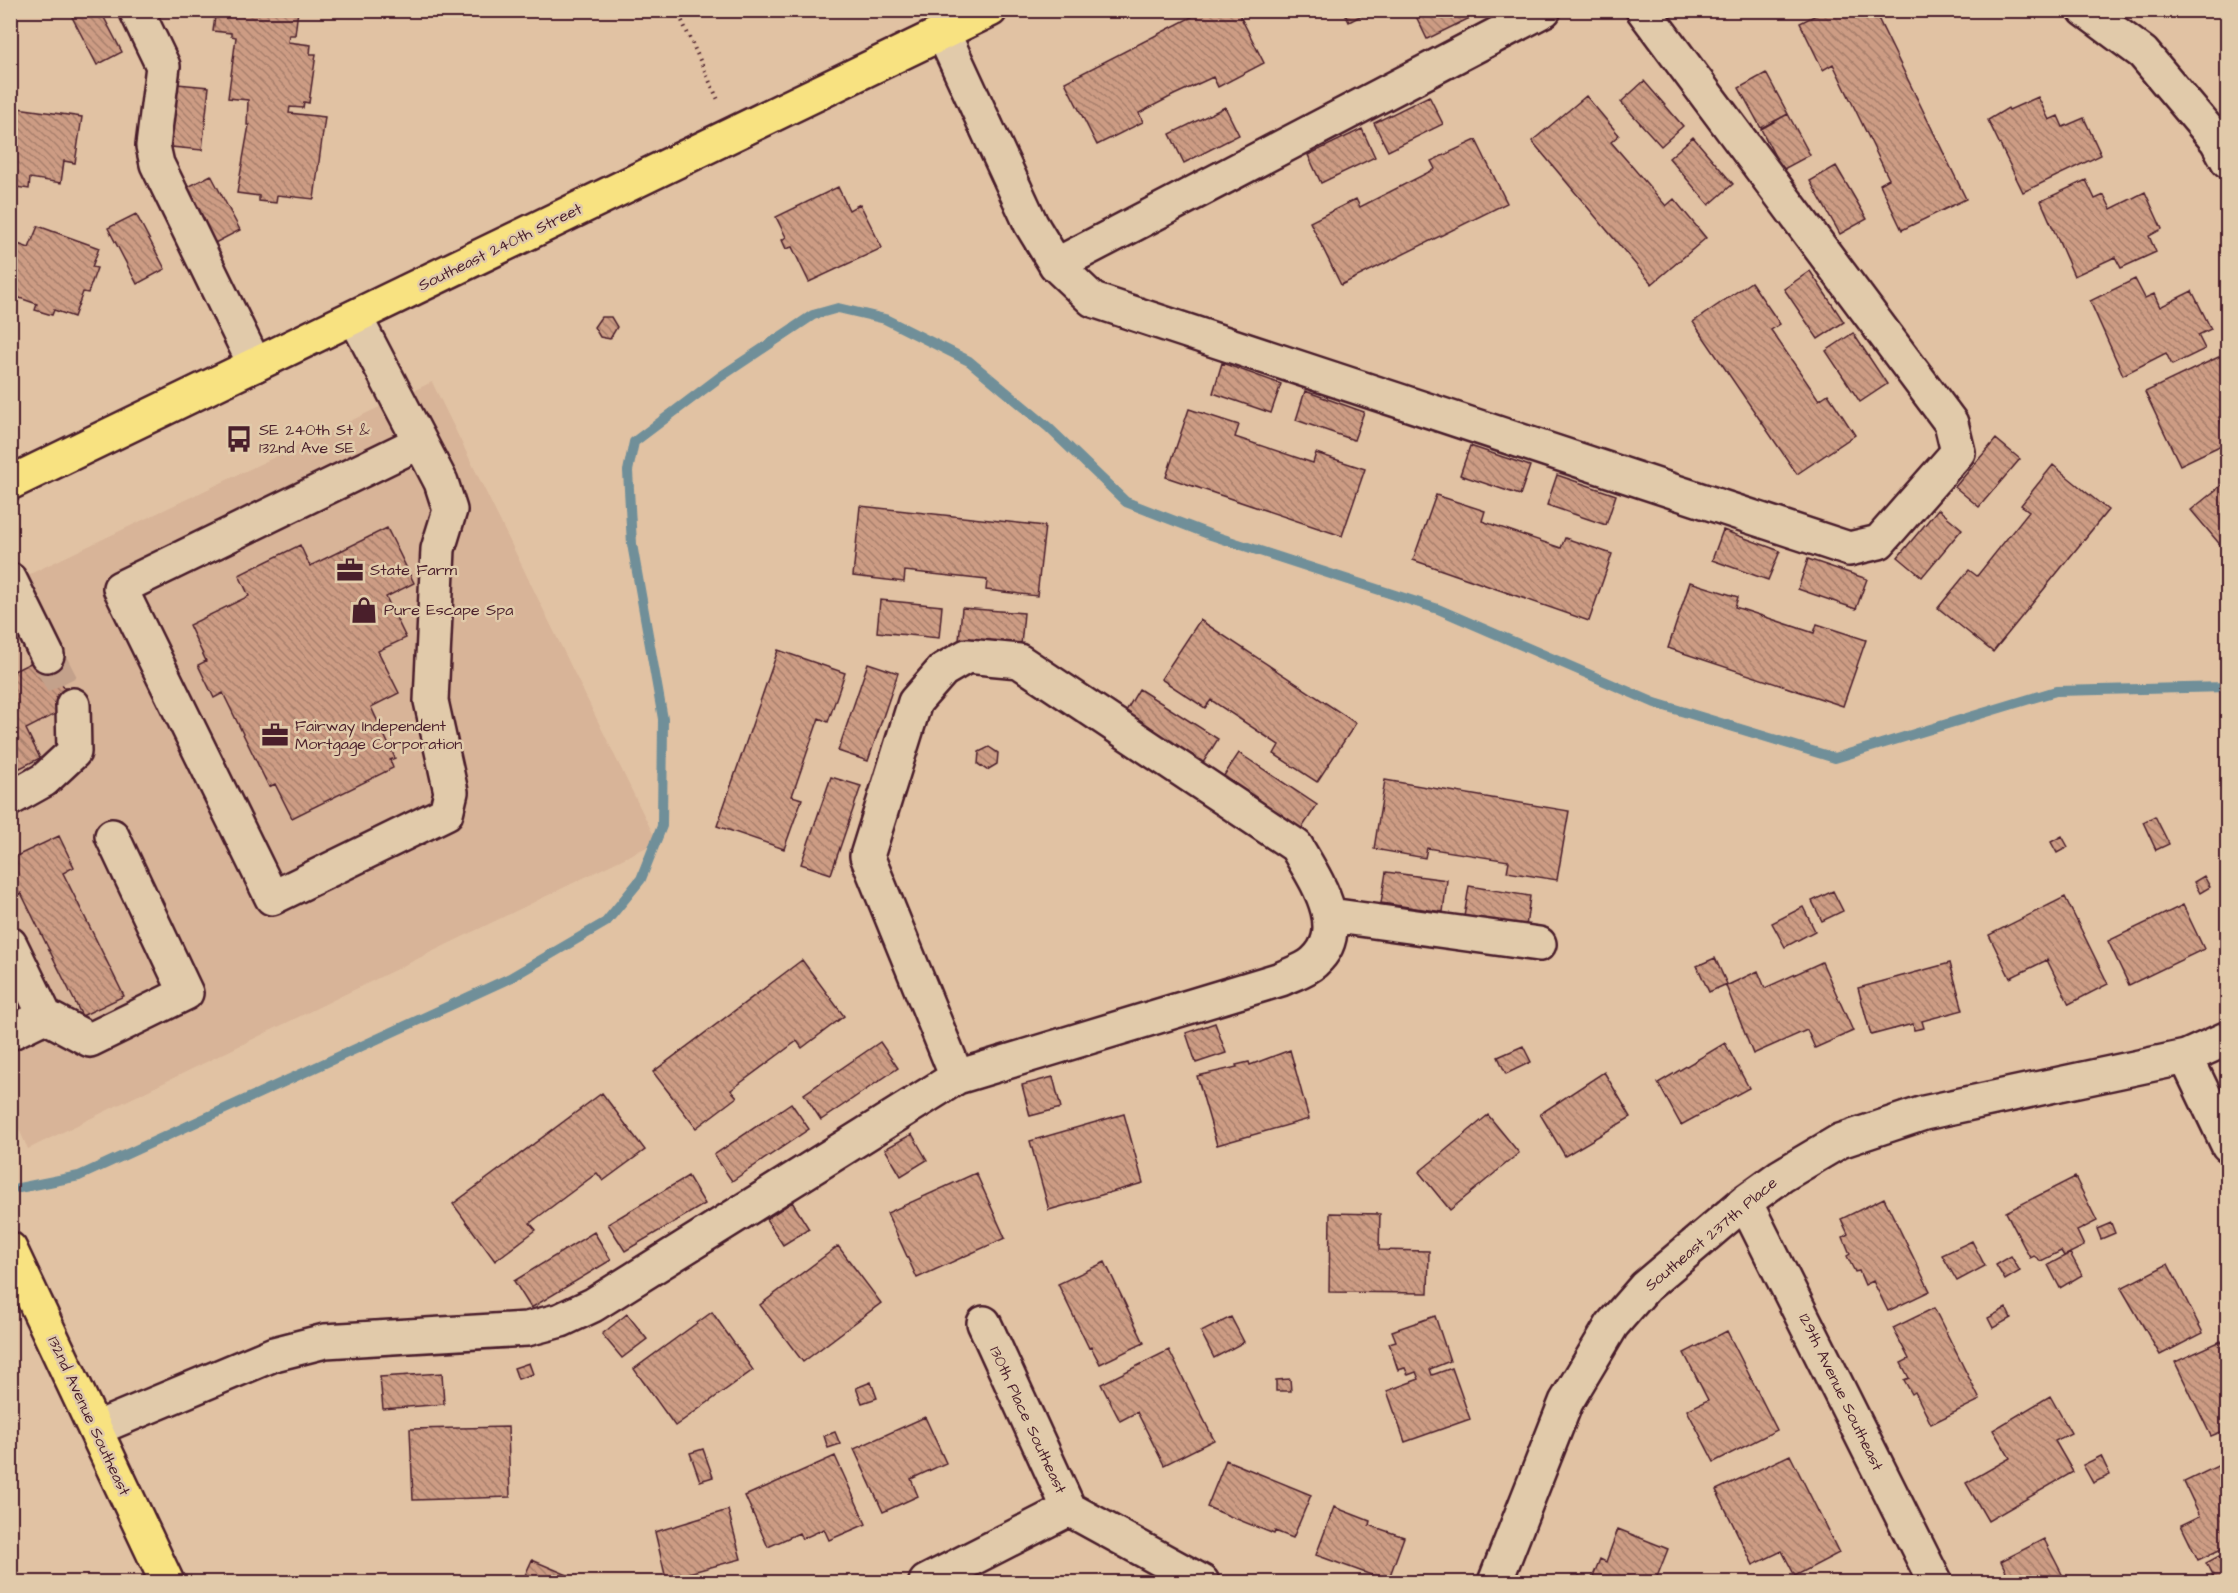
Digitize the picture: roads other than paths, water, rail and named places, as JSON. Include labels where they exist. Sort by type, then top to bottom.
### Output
[{"type":"main road","name":"Southeast 240th Street","points":[[10,483],[990,10]]},
{"type":"main road","name":"132nd Avenue Southeast","points":[[10,1249],[167,1582]]},
{"type":"street","points":[[136,10],[163,66],[153,146],[157,164],[255,365]]},
{"type":"street","points":[[1056,265],[1544,10]]},
{"type":"street","points":[[943,33],[1031,224],[1056,265],[1093,300],[1849,549],[1878,542],[1958,452],[1952,423],[1643,10]]},
{"type":"street","points":[[2085,10],[2143,53],[2217,141],[2228,161]]},
{"type":"street","points":[[355,316],[441,482],[450,510],[438,549],[431,701],[451,792],[446,813],[272,898],[120,588],[420,442]]},
{"type":"street","points":[[10,580],[20,623],[47,655]]},
{"type":"street","points":[[95,1429],[274,1354],[326,1341],[527,1329],[561,1320],[593,1305],[957,1077],[1281,979],[1313,963],[1329,943],[1330,915],[1317,884],[1296,846],[1019,661],[967,656],[943,670],[915,702],[867,856],[957,1077]]},
{"type":"street","points":[[10,799],[44,780],[74,752],[73,705]]},
{"type":"street","points":[[10,944],[45,1016],[90,1040],[186,993],[112,836]]},
{"type":"street","points":[[1330,915],[1539,944]]},
{"type":"street","points":[[10,1033],[45,1016]]},
{"type":"street","name":"Southeast 237th Place","points":[[1495,1582],[1566,1402],[1612,1325],[1645,1287],[1745,1202],[1780,1176],[1840,1141],[1924,1113],[2186,1057],[2228,1038]]},
{"type":"street","points":[[2186,1057],[2228,1145]]},
{"type":"street","name":"129th Avenue Southeast","points":[[1745,1202],[1935,1582]]},
{"type":"street","name":"130th Place Southeast","points":[[984,1323],[1069,1509],[1202,1582]]},
{"type":"street","points":[[926,1582],[1069,1509]]},
{"type":"waterway","points":[[19,1188],[79,1176],[510,978],[606,922],[641,879],[662,826],[663,719],[632,544],[628,471],[634,442],[720,377],[813,315],[838,308],[885,319],[969,361],[1048,427],[1126,502],[1211,535],[1438,609],[1655,703],[1835,758],[2056,691],[2228,687]]},
{"type":"tunnel","points":[[47,655],[73,705]]},
{"type":"place","name":"SE 240th St & 132nd Ave SE","points":[[239,439]]},
{"type":"place","name":"State Farm","points":[[350,570]]},
{"type":"place","name":"Pure Escape Spa","points":[[364,610]]},
{"type":"place","name":"Fairway Independent Mortgage Corporation","points":[[275,735]]}]
